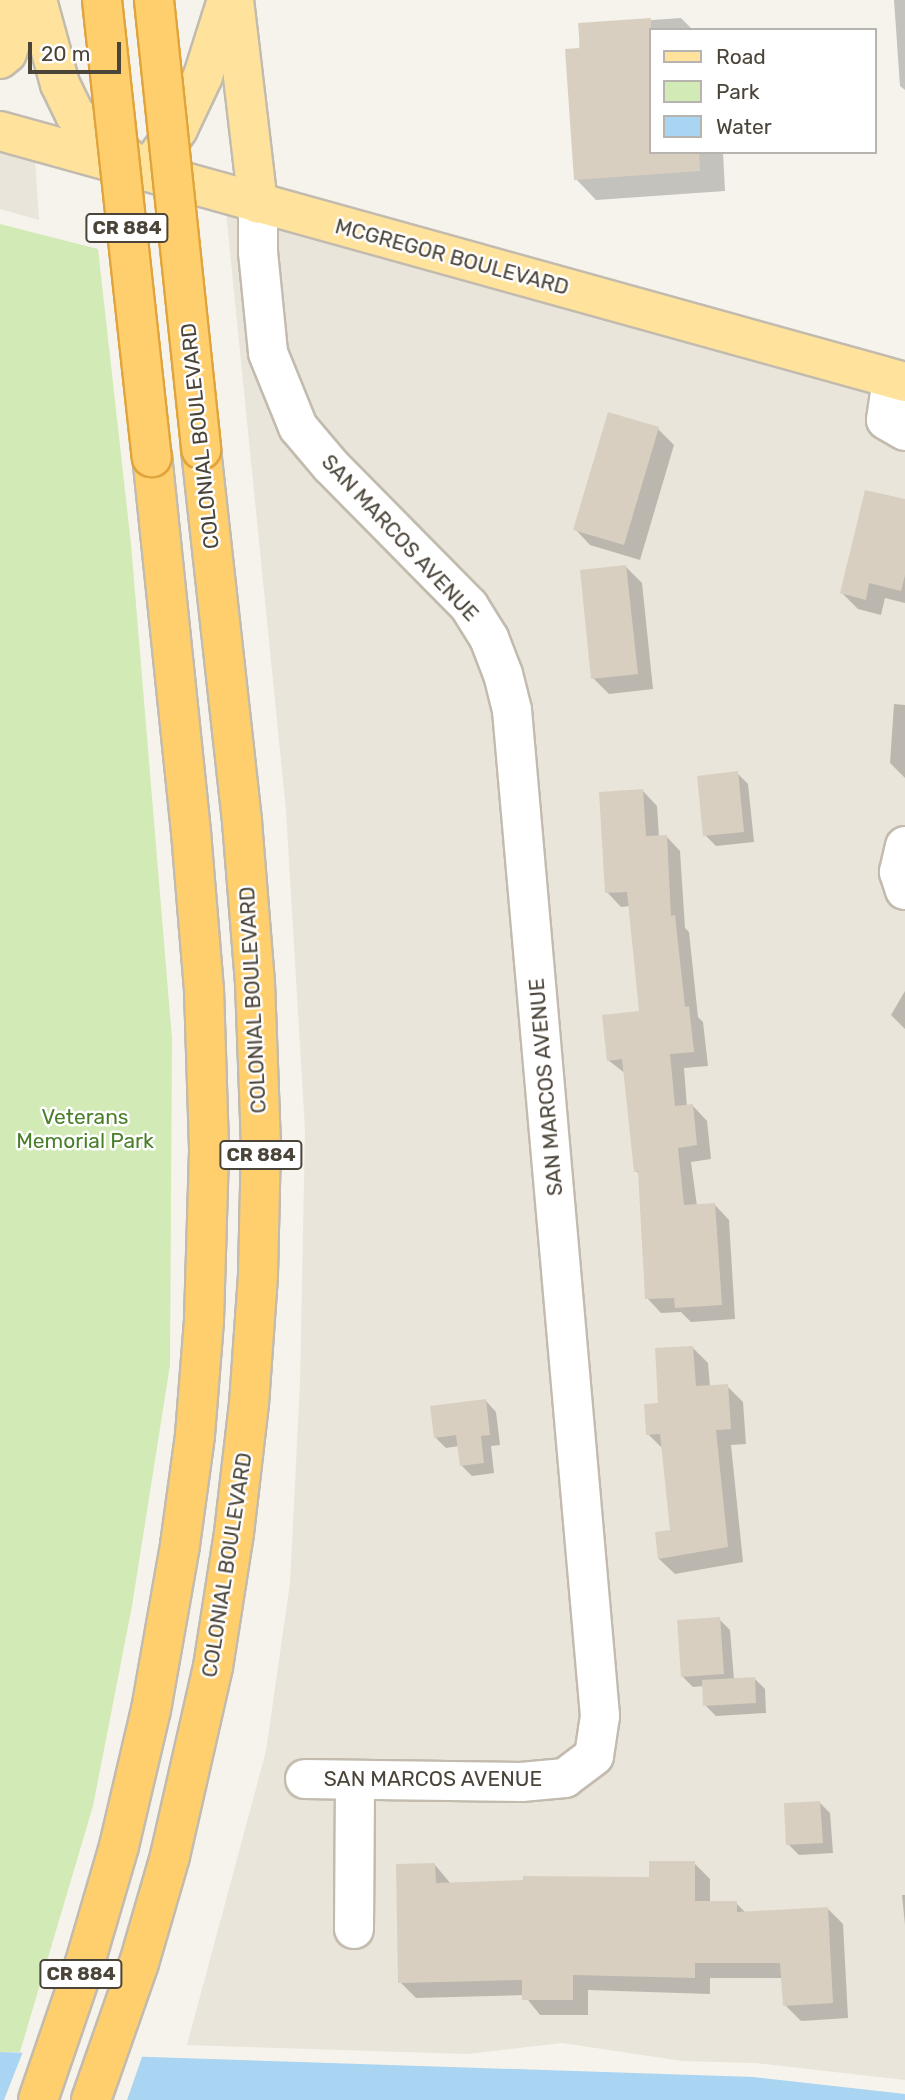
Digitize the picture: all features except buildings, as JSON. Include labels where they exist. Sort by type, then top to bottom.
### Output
[{"type":"highway","name":"CR 884","points":[[38,2100],[84,1966],[119,1846],[152,1710],[184,1518],[204,1320],[209,1148],[204,989],[152,457],[103,0]]},
{"type":"highway","name":"COLONIAL BOULEVARD","points":[[91,2100],[139,1963],[170,1856],[213,1667],[234,1533],[249,1404],[258,1275],[261,1146],[255,983],[242,821],[154,0]]},
{"type":"main road","points":[[0,59],[7,53],[19,15],[19,0]]},
{"type":"main road","points":[[37,0],[60,84],[75,115],[145,172],[178,129],[203,76],[227,0]]},
{"type":"main road","points":[[234,0],[258,204]]},
{"type":"main road","name":"MCGREGOR BOULEVARD","points":[[0,131],[899,381]]},
{"type":"street","name":"SAN MARCOS AVENUE","points":[[258,204],[258,252],[268,354],[298,427],[331,466],[469,606],[489,638],[512,710],[600,1716],[594,1756],[565,1778],[521,1782],[305,1779]]},
{"type":"street","points":[[899,381],[886,420],[905,431]]},
{"type":"street","points":[[905,846],[899,872],[905,890]]},
{"type":"street","points":[[354,1929],[355,1781]]},
{"type":"shaded area","points":[[0,149],[35,159],[39,220],[0,209]]},
{"type":"shaded area","points":[[226,212],[905,399],[905,2080],[756,2063],[682,2061],[562,2043],[468,2054],[187,2045],[266,1751],[290,1583],[300,1383],[305,1130],[286,811]]},
{"type":"green space","name":"Veterans Memorial Park","points":[[0,224],[98,249],[131,544],[172,1039],[170,1365],[132,1606],[93,1806],[20,2052],[0,2052]]},
{"type":"water","points":[[0,2052],[753,2077],[905,2094],[905,2100],[0,2100]]},
{"type":"pier","points":[[24,2049],[143,2054],[127,2100],[4,2100]]}]
